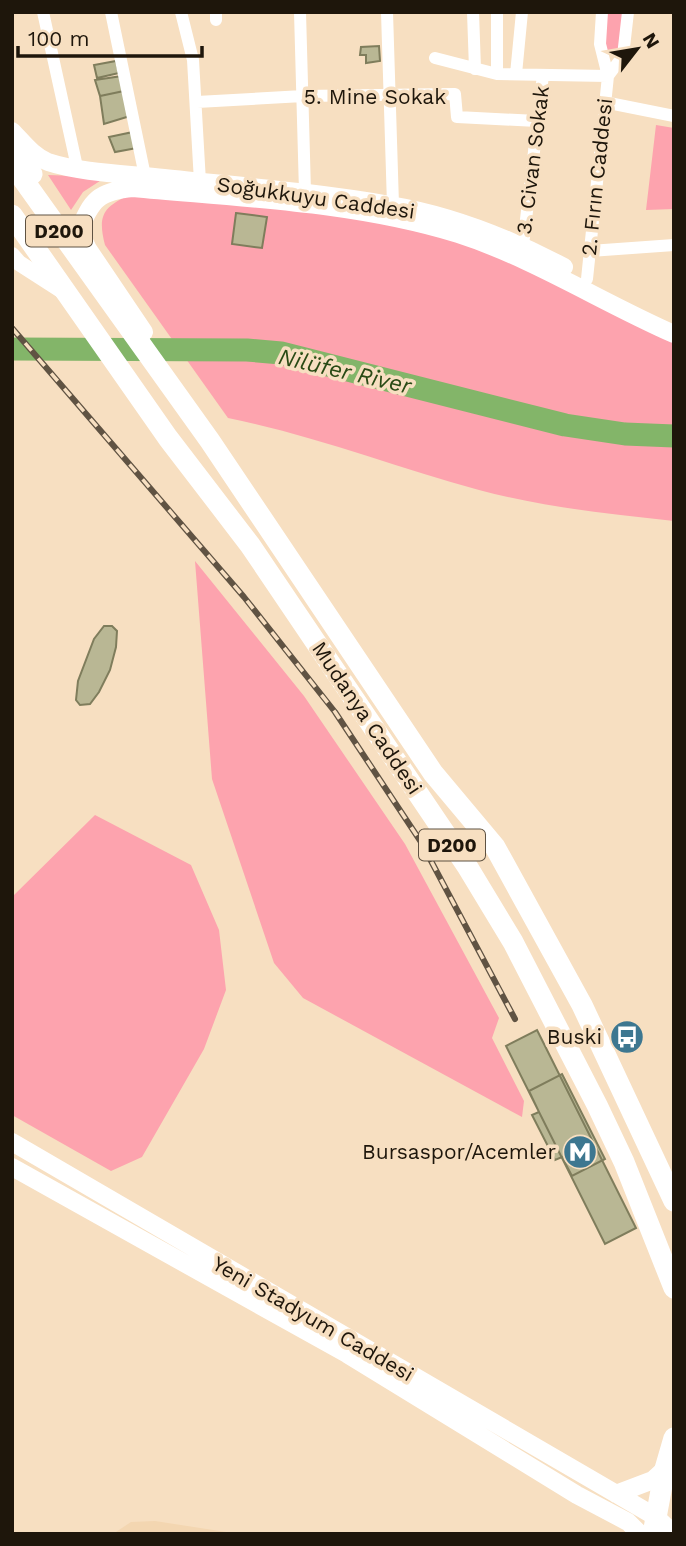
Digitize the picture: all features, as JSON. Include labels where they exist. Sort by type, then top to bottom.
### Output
[{"type":"highway","points":[[12,144],[110,296]]},
{"type":"highway","name":"D200","points":[[12,164],[110,296]]},
{"type":"highway","name":"Mudanya Caddesi","points":[[14,216],[167,438],[257,555],[467,866],[513,942],[624,1162],[674,1288]]},
{"type":"highway","name":"Mudanya Caddesi","points":[[110,296],[212,438],[433,773],[495,848],[582,1005],[674,1201]]},
{"type":"highway","points":[[654,1525],[674,1438]]},
{"type":"main road","name":"Soğukkuyu Caddesi","points":[[12,131],[37,156],[49,162],[102,172],[305,192],[393,205],[459,221],[523,245],[674,321]]},
{"type":"main road","name":"Soğukkuyu Caddesi","points":[[212,438],[79,232],[88,209],[107,191],[133,188],[326,207],[396,218],[457,234],[510,253],[624,312],[674,334]]},
{"type":"main road","points":[[12,255],[19,263],[72,300]]},
{"type":"main road","name":"Yeni Stadyum Caddesi","points":[[12,1142],[615,1493],[654,1525],[674,1534]]},
{"type":"main road","name":"Yeni Stadyum Caddesi","points":[[12,1167],[347,1354],[628,1522],[640,1534]]},
{"type":"main road","points":[[615,1493],[653,1480],[665,1469]]},
{"type":"main road","points":[[605,1510],[621,1534]]},
{"type":"street","points":[[43,12],[69,166]]},
{"type":"street","points":[[111,12],[145,176]]},
{"type":"street","points":[[181,12],[193,60],[200,182]]},
{"type":"street","points":[[300,12],[305,192]]},
{"type":"street","points":[[387,12],[393,205]]},
{"type":"street","points":[[472,12],[475,69]]},
{"type":"street","points":[[497,12],[498,74]]},
{"type":"street","points":[[516,74],[522,12]]},
{"type":"street","name":"2. Fırın Caddesi","points":[[587,279],[608,76],[600,44],[602,12]]},
{"type":"street","name":"2. Fırın Caddesi","points":[[608,76],[623,56],[628,12]]},
{"type":"street","points":[[435,58],[498,74],[608,76]]},
{"type":"street","name":"3. Civan Sokak","points":[[523,245],[543,75]]},
{"type":"street","name":"5. Mine Sokak","points":[[197,102],[390,93],[455,94],[457,117],[537,121]]},
{"type":"street","points":[[604,102],[674,116]]},
{"type":"street","points":[[590,251],[674,245]]},
{"type":"shaded area","points":[[603,12],[626,12],[622,50],[603,51]]},
{"type":"shaded area","points":[[656,125],[674,128],[674,209],[646,210]]},
{"type":"shaded area","points":[[48,175],[106,177],[83,192],[71,210]]},
{"type":"shaded area","points":[[131,194],[364,219],[492,249],[674,339],[674,521],[576,509],[503,496],[323,442],[228,418],[105,245],[102,226],[105,213],[114,203]]},
{"type":"shaded area","points":[[195,561],[304,696],[405,844],[499,1018],[492,1038],[524,1101],[522,1117],[303,998],[274,963],[212,779]]},
{"type":"shaded area","points":[[95,815],[191,865],[219,930],[226,990],[204,1049],[142,1157],[111,1171],[12,1115],[12,897]]},
{"type":"shaded area","points":[[155,1521],[239,1534],[113,1534],[131,1522]]},
{"type":"building","points":[[379,46],[380,61],[366,63],[366,55],[360,55],[361,47]]},
{"type":"building","points":[[116,61],[119,73],[97,78],[94,65]]},
{"type":"building","points":[[122,76],[124,91],[100,96],[95,80]]},
{"type":"building","points":[[124,91],[130,116],[104,124],[100,96]]},
{"type":"building","points":[[133,132],[137,148],[115,152],[109,137]]},
{"type":"building","points":[[236,213],[267,217],[262,248],[232,244]]},
{"type":"building","points":[[104,626],[112,626],[117,631],[110,670],[90,704],[80,705],[76,700],[78,681],[94,639]]},
{"type":"building","points":[[537,1030],[636,1228],[605,1244],[506,1046]]},
{"type":"building","points":[[562,1074],[605,1159],[572,1176],[562,1157],[555,1160],[532,1115],[539,1112],[529,1091]]},
{"type":"waterway","name":"Nilüfer River","points":[[12,349],[247,350],[281,353],[565,425],[625,434],[674,436]]},
{"type":"railway","points":[[12,328],[244,597],[335,712],[421,842],[515,1019]]},
{"type":"place","name":"Buski","points":[[627,1037]]},
{"type":"place","name":"Bursaspor/Acemler","points":[[580,1152]]}]
